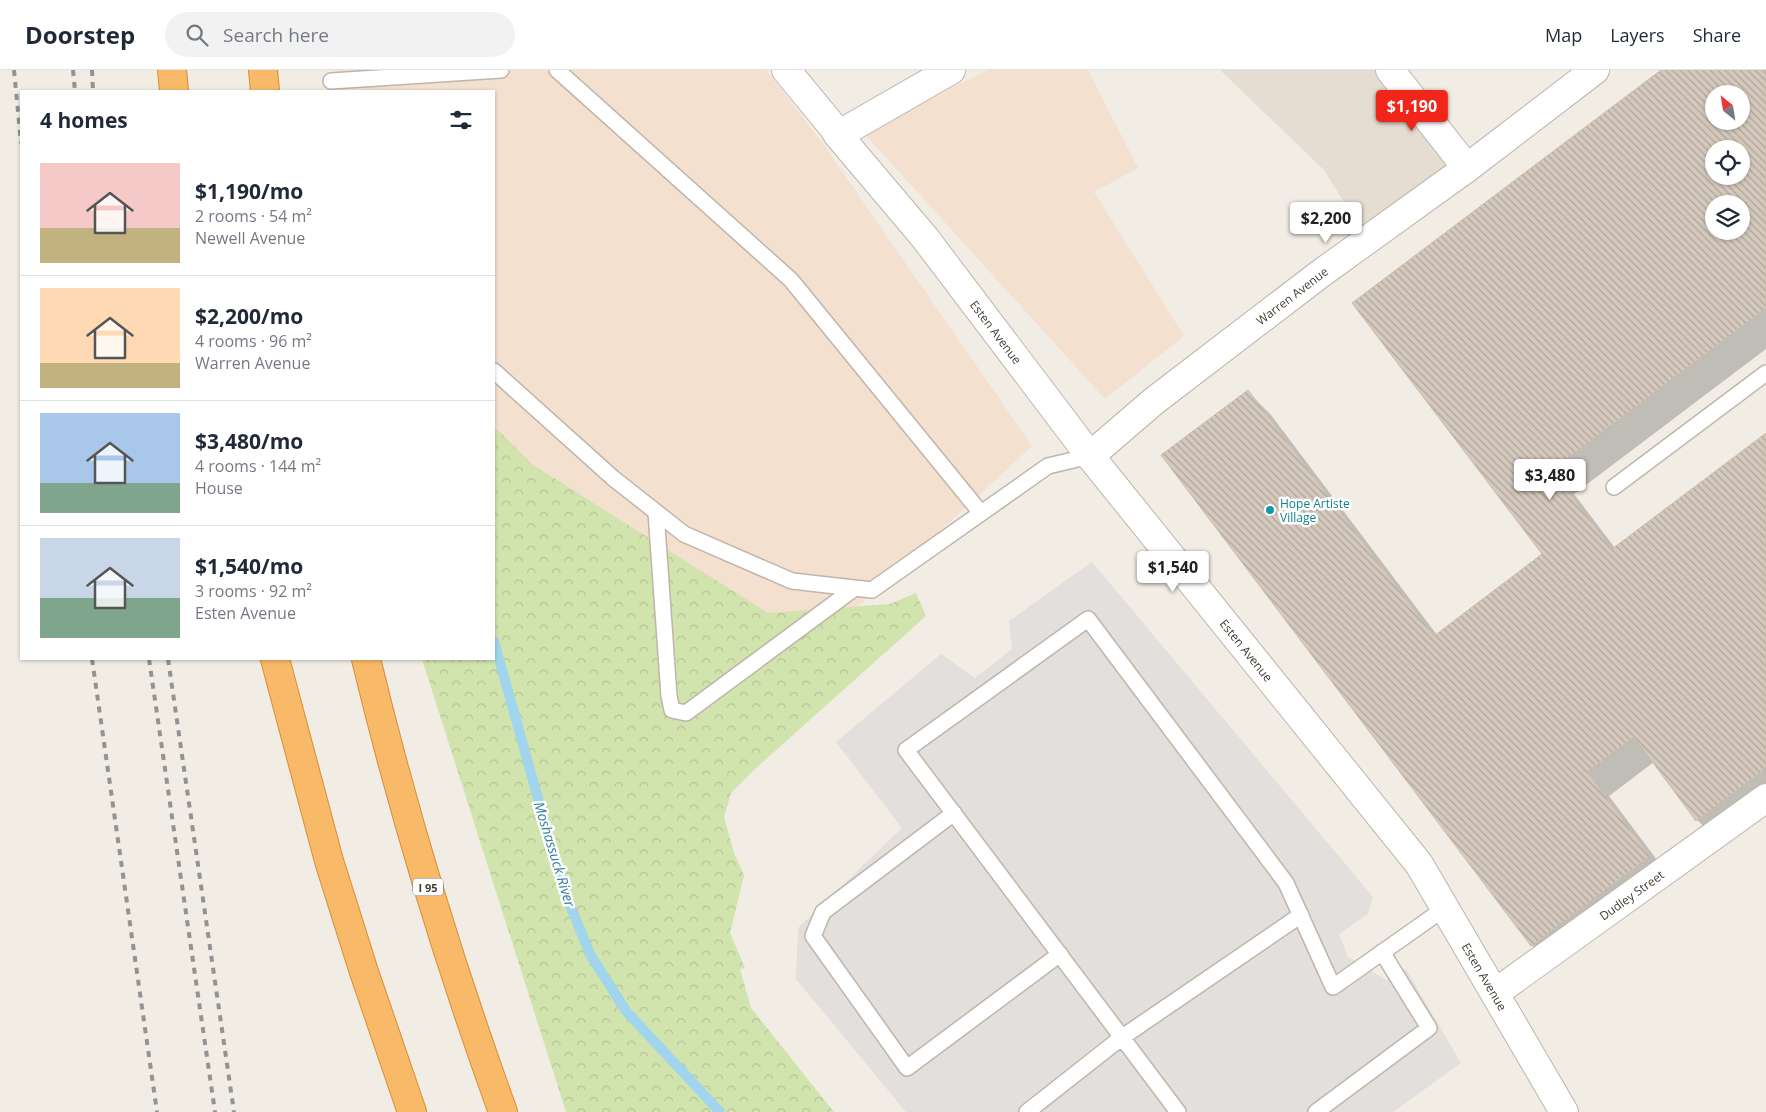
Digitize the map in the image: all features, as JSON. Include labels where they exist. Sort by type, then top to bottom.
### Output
[{"type":"highway","points":[[172,70],[174,90]]},
{"type":"highway","points":[[263,70],[265,90]]},
{"type":"highway","points":[[275,660],[329,861],[367,981],[412,1112]]},
{"type":"highway","name":"I 95","points":[[366,660],[386,738],[441,932],[503,1112]]},
{"type":"street","name":"Esten Avenue","points":[[786,70],[925,238],[1090,456],[1420,864],[1564,1112]]},
{"type":"street","points":[[838,135],[951,70]]},
{"type":"street","points":[[1390,70],[1467,168]]},
{"type":"street","name":"Warren Avenue","points":[[1090,456],[1162,395],[1320,274],[1467,168],[1595,70]]},
{"type":"street","name":"Dudley Street","points":[[1495,993],[1766,798]]},
{"type":"lane","points":[[329,81],[501,70]]},
{"type":"lane","points":[[558,70],[791,280],[982,513]]},
{"type":"lane","points":[[495,373],[613,478],[684,534],[792,581],[872,590],[1048,466],[1090,456]]},
{"type":"lane","points":[[1614,487],[1766,374]]},
{"type":"lane","points":[[656,512],[669,696],[672,710],[686,713],[855,588]]},
{"type":"lane","points":[[1178,1112],[906,750],[1088,619],[1286,883],[1333,986],[1445,908]]},
{"type":"lane","points":[[954,813],[823,912],[813,936],[906,1068],[1060,954]]},
{"type":"lane","points":[[1027,1112],[1122,1038],[1301,916]]},
{"type":"lane","points":[[1316,1112],[1429,1028],[1382,952]]},
{"type":"shaded area","points":[[336,70],[766,70],[823,144],[1032,446],[702,750],[495,460],[495,90],[338,90]]},
{"type":"shaded area","points":[[988,70],[1088,70],[1138,168],[1094,192],[1184,336],[1105,399],[863,132]]},
{"type":"shaded area","points":[[1220,70],[1389,70],[1464,163],[1365,235],[1324,170]]},
{"type":"shaded area","points":[[1092,562],[1373,897],[1368,914],[1339,934],[1348,957],[1386,980],[1406,969],[1461,1063],[1393,1112],[906,1112],[796,979],[798,928],[902,828],[836,742],[941,654],[975,678],[1012,649],[1009,621]]},
{"type":"green space","points":[[495,427],[533,465],[768,613],[890,604],[916,593],[926,616],[755,769],[731,793],[724,817],[734,853],[744,875],[730,933],[745,968],[740,969],[751,1008],[834,1112],[566,1112],[422,660],[495,660]]},
{"type":"building","name":"Hope Artiste Village","points":[[1661,70],[1766,70],[1766,308],[1552,470],[1612,549],[1766,433],[1766,768],[1696,821],[1634,737],[1587,772],[1650,856],[1531,946],[1161,455],[1248,390],[1434,636],[1542,554],[1352,303]]},
{"type":"waterway","name":"Moshassuck River","points":[[495,645],[563,888],[590,954],[626,1011],[720,1112]]},
{"type":"railway","points":[[14,70],[20,133]]},
{"type":"railway","points":[[73,70],[75,90]]},
{"type":"railway","points":[[92,70],[93,90]]},
{"type":"railway","points":[[92,660],[157,1112]]},
{"type":"railway","points":[[149,660],[215,1112]]},
{"type":"railway","points":[[168,660],[234,1112]]},
{"type":"place","name":"Hope Artiste Village","points":[[1270,510]]}]
